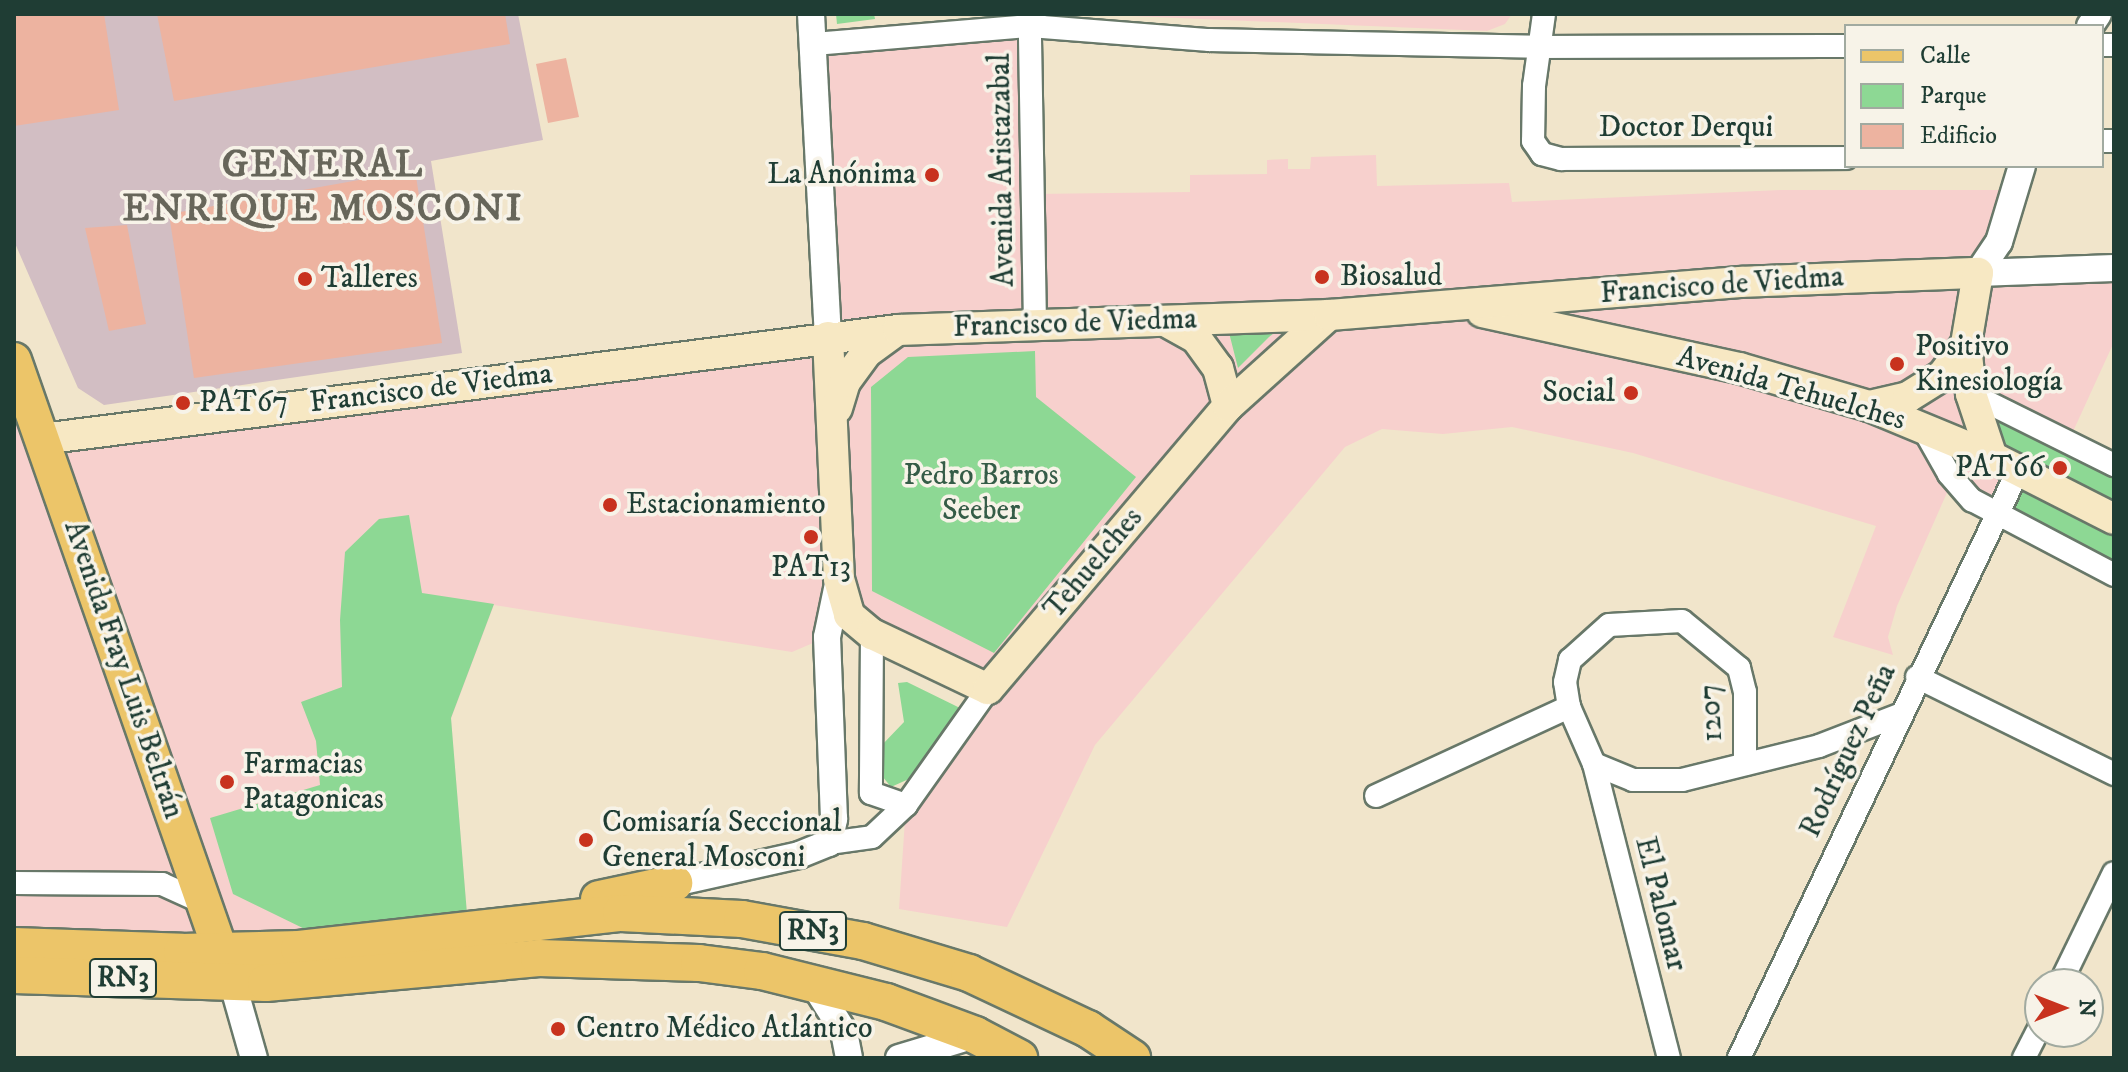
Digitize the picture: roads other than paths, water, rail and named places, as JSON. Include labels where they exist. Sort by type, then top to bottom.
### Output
[{"type":"highway","points":[[468,926],[674,883]]},
{"type":"highway","name":"RN3","points":[[14,975],[226,966],[299,949],[468,926],[621,913],[742,919],[863,941],[969,973],[1088,1029],[1132,1058]]},
{"type":"highway","name":"RN3","points":[[14,946],[226,966],[266,983],[539,958],[699,963],[813,983],[886,1002],[975,1035],[1019,1058]]},
{"type":"main road","name":"Francisco de Viedma","points":[[42,439],[898,330],[1329,315],[1741,282],[1978,273]]},
{"type":"main road","points":[[1978,273],[1966,344],[1971,394],[2005,464]]},
{"type":"main road","name":"Avenida Tehuelches","points":[[1453,306],[1739,368],[1869,406],[2005,464],[2114,519]]},
{"type":"main road","name":"Tehuelches","points":[[988,689],[1228,406],[1329,315]]},
{"type":"main road","points":[[1165,321],[1196,338],[1218,368],[1228,406]]},
{"type":"main road","points":[[834,417],[845,382],[867,352],[898,330]]},
{"type":"main road","points":[[828,337],[839,579],[849,615],[872,634],[988,689]]},
{"type":"main road","points":[[1869,406],[1908,397],[1942,376],[1966,344]]},
{"type":"main road","name":"Avenida Fray Luis Beltrán","points":[[14,360],[226,966]]},
{"type":"street","points":[[811,14],[828,337]]},
{"type":"street","points":[[1537,47],[1544,14]]},
{"type":"street","points":[[814,44],[899,24],[1033,20],[1209,40],[1537,47],[1844,46]]},
{"type":"street","name":"Avenida Aristazabal","points":[[1033,20],[1035,325]]},
{"type":"street","name":"Doctor Derqui","points":[[1537,47],[1533,141],[1542,154],[1561,159],[1844,158]]},
{"type":"street","points":[[1978,273],[1999,242],[2021,168]]},
{"type":"street","name":"Francisco de Viedma","points":[[1978,273],[2111,270]]},
{"type":"street","points":[[1971,394],[2114,465]]},
{"type":"street","points":[[1923,428],[1949,474],[1997,517],[2114,575]]},
{"type":"street","name":"Rodríguez Peña","points":[[1739,1058],[1917,677],[1997,517],[2005,464]]},
{"type":"street","points":[[674,883],[799,855],[829,843],[834,819],[827,637],[839,579]]},
{"type":"street","name":"1207","points":[[1745,764],[1745,692],[1739,668],[1682,621],[1609,625],[1570,660],[1565,682],[1569,707],[1594,764],[1633,780],[1658,781],[1745,764],[1819,746],[1899,715]]},
{"type":"street","points":[[872,634],[871,793],[906,805]]},
{"type":"street","points":[[1917,677],[2114,774]]},
{"type":"street","name":"Tehuelches","points":[[829,843],[872,837],[906,805],[988,689]]},
{"type":"street","points":[[1376,796],[1569,707]]},
{"type":"street","name":"El Palomar","points":[[1594,764],[1669,1058]]},
{"type":"street","points":[[2068,968],[2114,873]]},
{"type":"street","points":[[14,883],[162,884],[204,903]]},
{"type":"street","points":[[226,966],[254,1058]]},
{"type":"street","points":[[813,983],[844,1032],[849,1058]]},
{"type":"street","points":[[899,1058],[975,1035]]},
{"type":"place","name":"La Anónima","points":[[932,175]]},
{"type":"place","name":"Biosalud","points":[[1322,277]]},
{"type":"place","name":"Talleres","points":[[305,279]]},
{"type":"place","name":"Positivo Kinesiología","points":[[1897,364]]},
{"type":"place","name":"Social","points":[[1631,393]]},
{"type":"place","name":"PAT67","points":[[183,403]]},
{"type":"place","name":"PAT66","points":[[2060,468]]},
{"type":"place","name":"Estacionamiento","points":[[610,505]]},
{"type":"place","name":"PAT13","points":[[811,537]]},
{"type":"place","name":"Farmacias Patagonicas","points":[[227,782]]},
{"type":"place","name":"Comisaría Seccional General Mosconi","points":[[586,840]]},
{"type":"place","name":"Centro Médico Atlántico","points":[[558,1029]]},
{"type":"district","name":"GENERAL ENRIQUE MOSCONI","points":[[323,188]]},
{"type":"park label","name":"Pedro Barros Seeber","points":[[981,493]]}]
